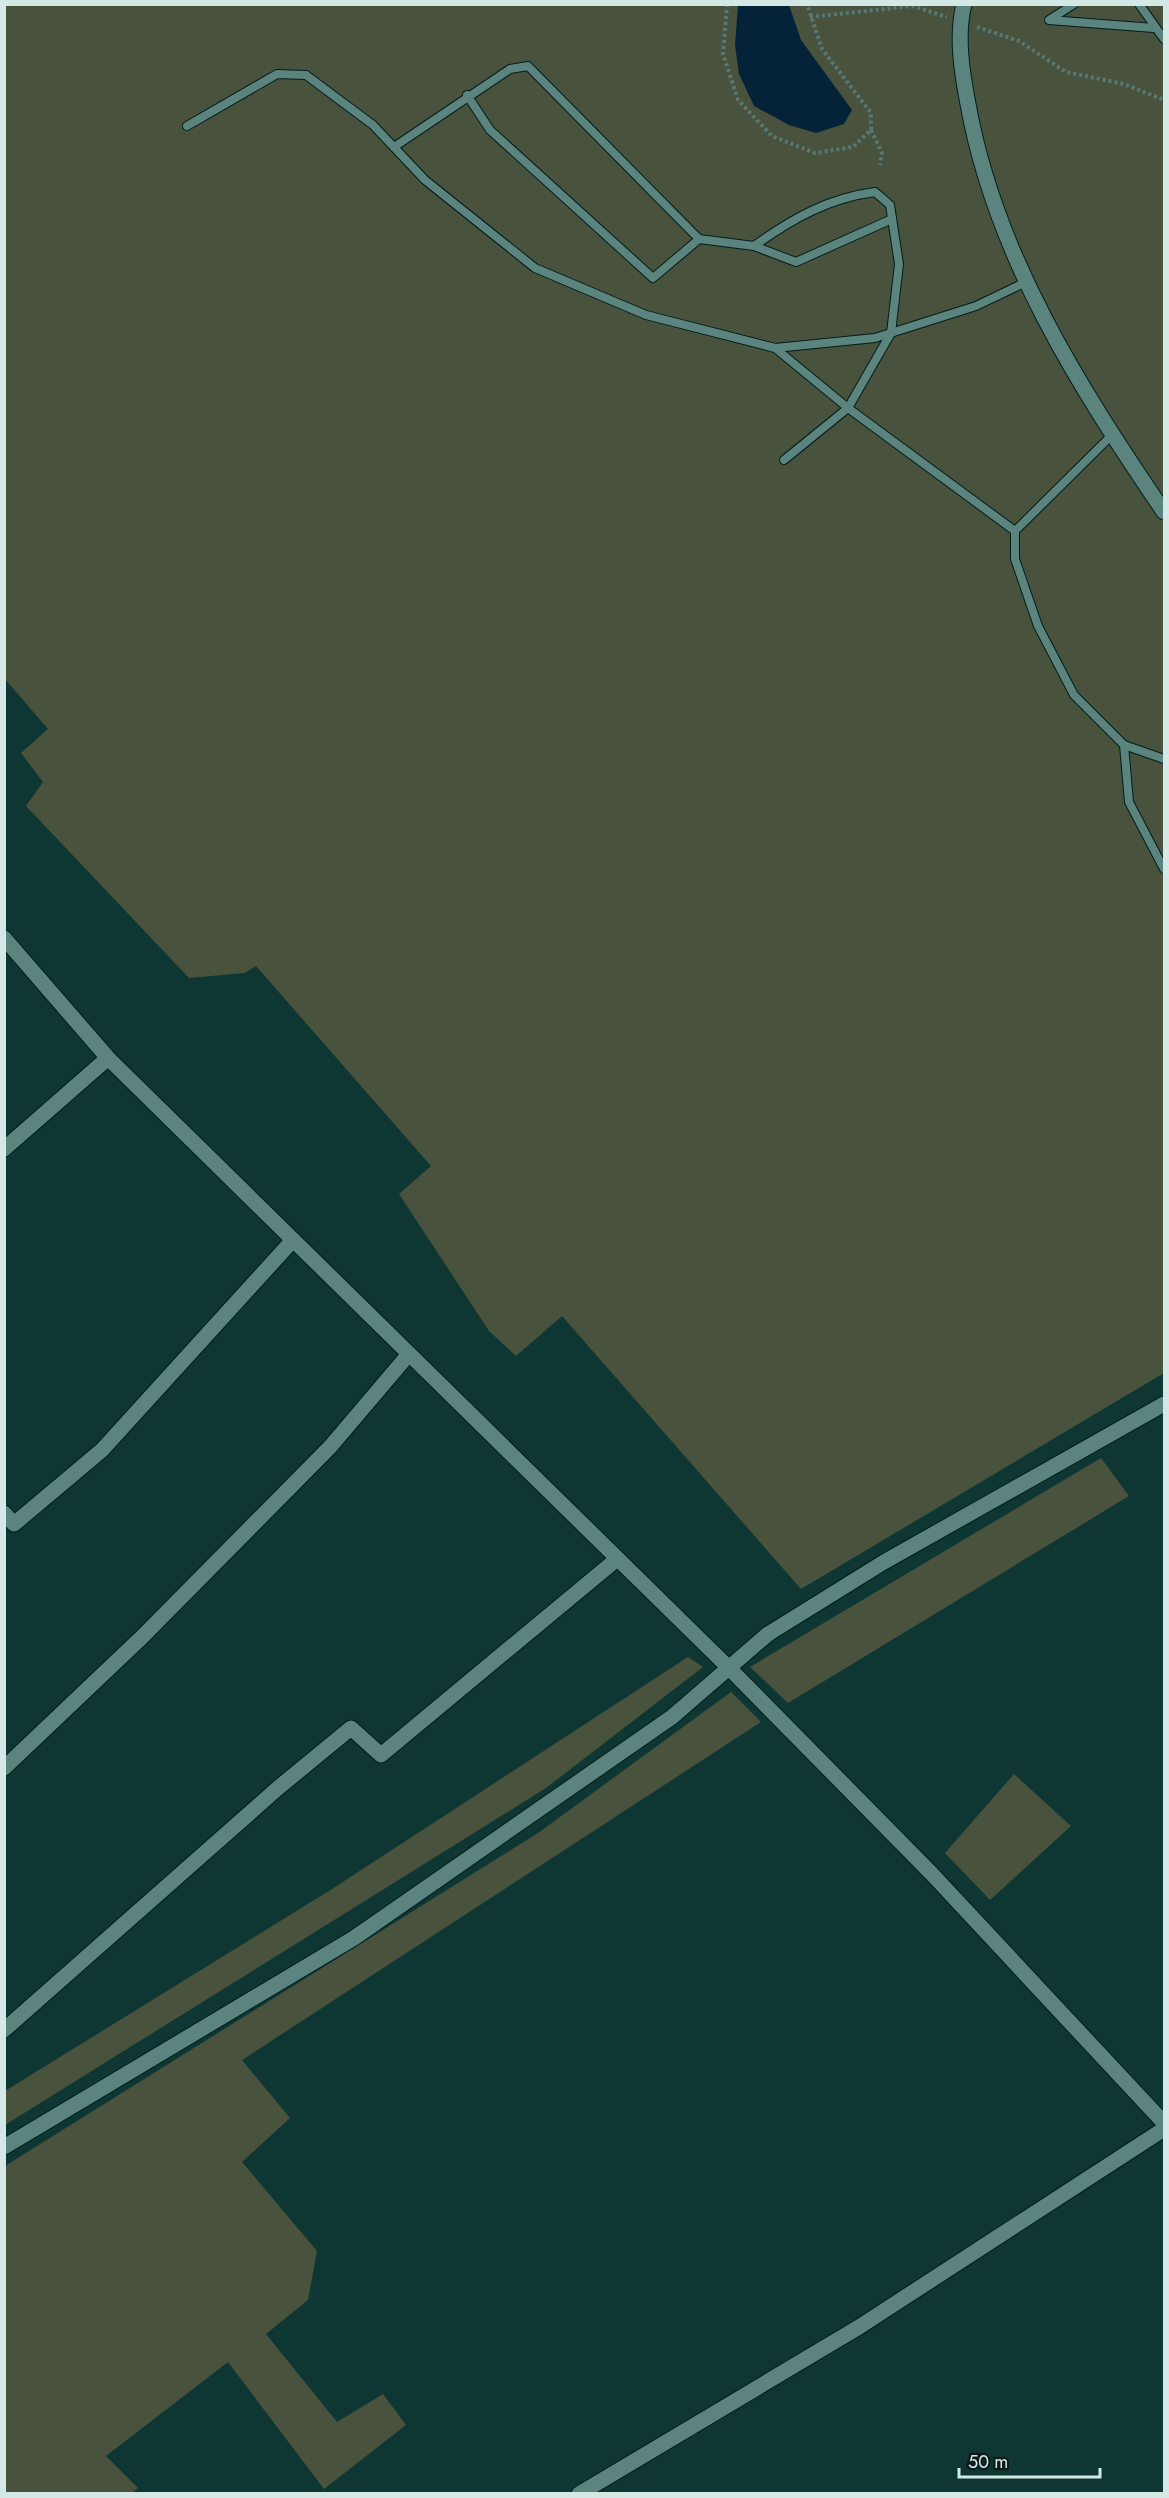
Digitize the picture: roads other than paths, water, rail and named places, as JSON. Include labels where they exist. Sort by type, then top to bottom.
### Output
[{"type":"street","points":[[964,4],[962,22],[964,80],[975,146],[1000,219],[1026,282],[1061,348],[1112,435],[1164,512]]},
{"type":"street","points":[[4,938],[108,1058],[728,1667],[931,1873],[1164,2123]]},
{"type":"street","points":[[4,1149],[108,1058]]},
{"type":"street","points":[[4,1513],[14,1524],[102,1450],[293,1240]]},
{"type":"street","points":[[4,1768],[150,1628],[330,1447],[409,1354]]},
{"type":"street","points":[[4,2147],[354,1938],[672,1716],[768,1634],[884,1562],[1164,1404]]},
{"type":"street","points":[[4,2030],[278,1788],[351,1728],[381,1755],[617,1559]]},
{"type":"street","points":[[579,2493],[859,2327],[1164,2129]]},
{"type":"lane","points":[[1074,4],[1049,20],[1154,28]]},
{"type":"lane","points":[[1139,4],[1164,39]]},
{"type":"lane","points":[[394,147],[467,95],[510,69],[528,66],[699,239],[754,246],[796,262],[892,219]]},
{"type":"lane","points":[[187,126],[277,74],[306,75],[373,125],[425,180],[535,268],[646,315],[775,348],[875,338],[976,306],[1026,282]]},
{"type":"lane","points":[[467,95],[490,130],[653,278],[699,239]]},
{"type":"lane","points":[[754,246],[794,218],[847,196],[875,192],[890,205],[899,264],[891,333],[848,408],[784,460]]},
{"type":"lane","points":[[775,348],[848,408],[1015,531]]},
{"type":"lane","points":[[1112,435],[1015,531],[1015,559],[1038,626],[1074,695],[1124,745],[1164,759]]},
{"type":"lane","points":[[1124,745],[1129,802],[1164,869]]},
{"type":"water","points":[[738,5],[789,5],[801,40],[852,110],[844,124],[816,133],[789,125],[754,106],[739,74],[735,45]]}]
